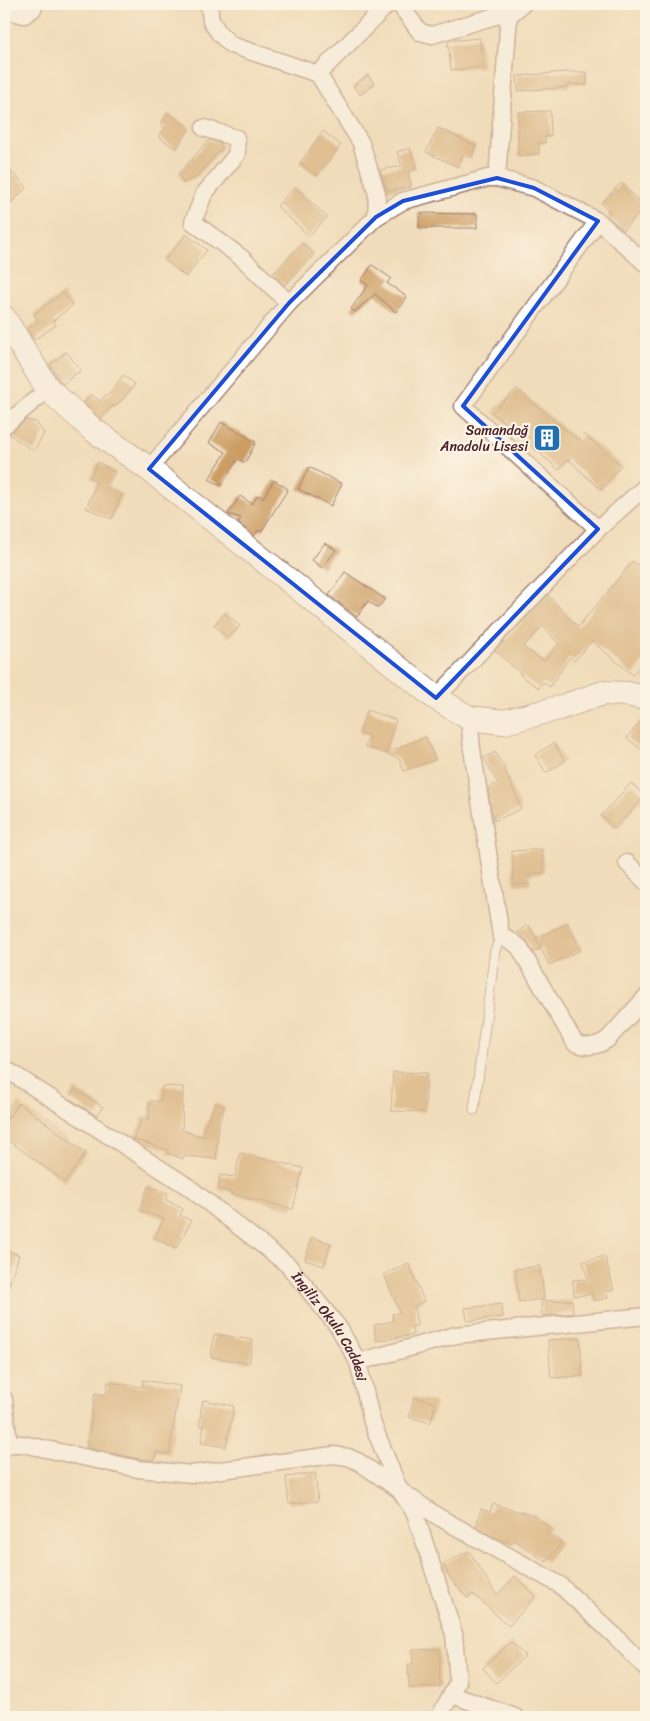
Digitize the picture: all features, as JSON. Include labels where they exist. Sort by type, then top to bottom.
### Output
[{"type":"street","points":[[4,10],[24,15],[33,9],[35,4]]},
{"type":"street","points":[[209,4],[211,21],[219,33],[231,45],[318,74],[361,143],[377,194],[376,217]]},
{"type":"street","points":[[318,74],[388,4]]},
{"type":"street","points":[[399,4],[420,32],[432,35],[505,14],[521,4]]},
{"type":"street","points":[[497,178],[509,16],[521,4]]},
{"type":"street","points":[[204,128],[236,138],[237,154],[204,194],[193,222],[242,258],[289,303]]},
{"type":"street","points":[[149,469],[289,303],[376,217],[404,201],[488,178],[497,178],[534,188],[598,221],[646,264]]},
{"type":"street","points":[[598,221],[463,406],[598,529]]},
{"type":"street","points":[[4,318],[48,389],[92,429],[149,469],[436,698],[469,718],[504,722],[559,708],[604,693],[627,694],[646,698]]},
{"type":"street","points":[[4,426],[48,389]]},
{"type":"street","points":[[436,698],[598,529],[646,486]]},
{"type":"street","points":[[469,718],[472,749],[501,936],[519,947],[575,1043],[588,1046],[602,1043],[608,1039],[646,997]]},
{"type":"street","points":[[627,863],[646,882]]},
{"type":"street","name":"İngiliz Okulu Caddesi","points":[[4,1069],[187,1186],[288,1265],[339,1328],[358,1362],[372,1422],[399,1489],[415,1513],[454,1634],[458,1682],[440,1717]]},
{"type":"street","points":[[358,1362],[456,1335],[646,1316]]},
{"type":"street","points":[[4,1400],[7,1446],[23,1444],[138,1469],[192,1474],[333,1455],[348,1457],[359,1462],[438,1516],[560,1584],[646,1668]]},
{"type":"street","points":[[452,1695],[515,1717]]},
{"type":"lane","points":[[474,1110],[495,950],[501,936]]},
{"type":"highlighted area","points":[[497,178],[534,188],[598,221],[463,406],[598,529],[436,698],[149,469],[289,303],[376,217],[403,201]]},
{"type":"building","points":[[480,38],[482,67],[451,70],[448,41]]},
{"type":"building","points":[[587,72],[587,85],[569,84],[569,87],[518,91],[517,76]]},
{"type":"building","points":[[368,75],[375,84],[360,95],[353,86]]},
{"type":"building","points":[[550,111],[551,136],[545,137],[545,143],[539,143],[539,154],[518,156],[518,112]]},
{"type":"building","points":[[168,113],[190,128],[176,149],[159,137],[165,128],[160,125]]},
{"type":"building","points":[[438,128],[476,146],[471,158],[463,155],[458,167],[426,152]]},
{"type":"building","points":[[323,131],[341,145],[317,176],[300,163]]},
{"type":"building","points":[[209,140],[219,143],[223,147],[197,177],[183,183],[179,173],[193,160]]},
{"type":"building","points":[[410,148],[416,169],[408,172],[411,187],[387,191],[380,170],[402,166],[397,152]]},
{"type":"building","points":[[4,164],[27,187],[4,210]]},
{"type":"building","points":[[621,183],[645,207],[623,230],[607,215],[610,212],[601,203]]},
{"type":"building","points":[[295,187],[327,217],[309,236],[277,206]]},
{"type":"building","points":[[419,213],[477,214],[477,228],[419,228]]},
{"type":"building","points":[[186,234],[207,250],[186,277],[165,260]]},
{"type":"building","points":[[302,243],[314,254],[285,285],[273,274]]},
{"type":"building","points":[[372,265],[391,278],[387,283],[407,297],[396,312],[375,294],[355,312],[351,309],[368,285],[361,281]]},
{"type":"building","points":[[63,293],[73,305],[53,321],[56,325],[34,340],[27,329],[38,322],[34,314]]},
{"type":"building","points":[[66,352],[81,370],[63,384],[50,365]]},
{"type":"building","points":[[123,375],[135,384],[124,398],[114,407],[112,406],[101,419],[84,403],[91,394],[100,401],[108,393],[109,395]]},
{"type":"building","name":"Samandağ Anadolu Lisesi","points":[[517,389],[578,440],[584,434],[621,465],[601,490],[568,459],[559,470],[492,412]]},
{"type":"building","points":[[26,420],[36,422],[44,433],[34,451],[9,434]]},
{"type":"building","points":[[221,422],[256,442],[245,463],[238,459],[221,486],[209,479],[226,452],[209,443]]},
{"type":"building","points":[[98,462],[115,472],[107,487],[122,494],[112,519],[86,508],[97,482],[90,478]]},
{"type":"building","points":[[309,467],[342,484],[331,506],[298,489]]},
{"type":"building","points":[[274,480],[288,489],[261,532],[258,530],[254,536],[238,523],[241,518],[228,514],[240,496],[252,504],[258,495],[263,498]]},
{"type":"building","points":[[325,543],[336,550],[322,568],[312,560]]},
{"type":"building","points":[[633,561],[646,572],[646,659],[633,675],[592,641],[574,661],[570,657],[550,687],[543,682],[539,688],[520,675],[495,650],[548,595],[578,627]],"holes":[[[543,626],[559,644],[544,661],[523,647]]]},
{"type":"building","points":[[345,572],[385,599],[378,608],[368,601],[357,617],[329,595]]},
{"type":"building","points":[[225,613],[240,626],[228,638],[214,625]]},
{"type":"building","points":[[367,710],[396,720],[386,753],[426,737],[435,760],[404,771],[399,758],[365,747],[369,736],[359,733]]},
{"type":"building","points":[[646,714],[646,753],[627,738]]},
{"type":"building","points":[[554,743],[565,761],[546,773],[535,755]]},
{"type":"building","points":[[495,752],[504,767],[521,809],[494,821],[488,788],[498,783],[484,758]]},
{"type":"building","points":[[631,783],[645,796],[615,829],[601,816]]},
{"type":"building","points":[[542,849],[544,873],[529,874],[530,884],[514,885],[512,851]]},
{"type":"building","points":[[568,923],[581,950],[549,965],[536,938]]},
{"type":"building","points":[[529,925],[541,948],[533,952],[518,931]]},
{"type":"building","points":[[393,1072],[427,1073],[425,1112],[391,1111]]},
{"type":"building","points":[[162,1086],[183,1087],[182,1130],[204,1137],[204,1129],[215,1103],[225,1107],[219,1123],[216,1159],[184,1156],[183,1159],[167,1153],[168,1150],[133,1139],[143,1117],[149,1120],[150,1101],[161,1101]]},
{"type":"building","points":[[75,1089],[103,1107],[97,1116],[69,1098]]},
{"type":"building","points":[[19,1103],[86,1153],[65,1182],[4,1137],[4,1123]]},
{"type":"building","points":[[240,1153],[303,1168],[293,1209],[218,1189],[220,1175],[235,1177]]},
{"type":"building","points":[[148,1186],[168,1193],[166,1200],[183,1209],[180,1215],[191,1221],[176,1249],[154,1238],[164,1219],[139,1210]]},
{"type":"building","points":[[312,1237],[331,1243],[324,1266],[305,1260]]},
{"type":"building","points":[[4,1250],[19,1255],[6,1294],[4,1294]]},
{"type":"building","points":[[605,1256],[614,1290],[606,1292],[608,1298],[594,1301],[592,1294],[574,1296],[573,1280],[588,1279],[583,1262]]},
{"type":"building","points":[[409,1264],[424,1301],[414,1306],[417,1326],[412,1326],[413,1335],[376,1341],[374,1325],[393,1321],[392,1314],[400,1313],[384,1274]]},
{"type":"building","points":[[540,1266],[544,1299],[519,1302],[515,1269]]},
{"type":"building","points":[[572,1300],[573,1313],[542,1316],[541,1301]]},
{"type":"building","points":[[502,1304],[503,1317],[467,1321],[465,1308]]},
{"type":"building","points":[[214,1334],[253,1340],[249,1363],[211,1357]]},
{"type":"building","points":[[580,1338],[583,1376],[551,1378],[548,1340]]},
{"type":"building","points":[[143,1380],[180,1386],[169,1454],[156,1452],[155,1460],[140,1459],[87,1448],[95,1393],[106,1395],[108,1382],[142,1387]]},
{"type":"building","points":[[414,1397],[436,1403],[430,1423],[409,1417]]},
{"type":"building","points":[[203,1400],[234,1406],[226,1447],[201,1443],[204,1426],[199,1425]]},
{"type":"building","points":[[315,1473],[318,1501],[289,1504],[286,1477]]},
{"type":"building","points":[[493,1504],[535,1516],[550,1527],[546,1532],[561,1542],[547,1562],[514,1540],[513,1544],[502,1541],[476,1527],[481,1509],[490,1512]]},
{"type":"building","points":[[469,1551],[497,1595],[515,1576],[536,1596],[509,1626],[473,1594],[467,1598],[451,1579],[443,1564]]},
{"type":"building","points":[[511,1642],[525,1656],[496,1683],[483,1668]]},
{"type":"building","points":[[439,1649],[440,1687],[409,1688],[408,1664],[413,1664],[412,1650]]},
{"type":"place","name":"Samandağ Anadolu Lisesi","points":[[547,438]]}]
